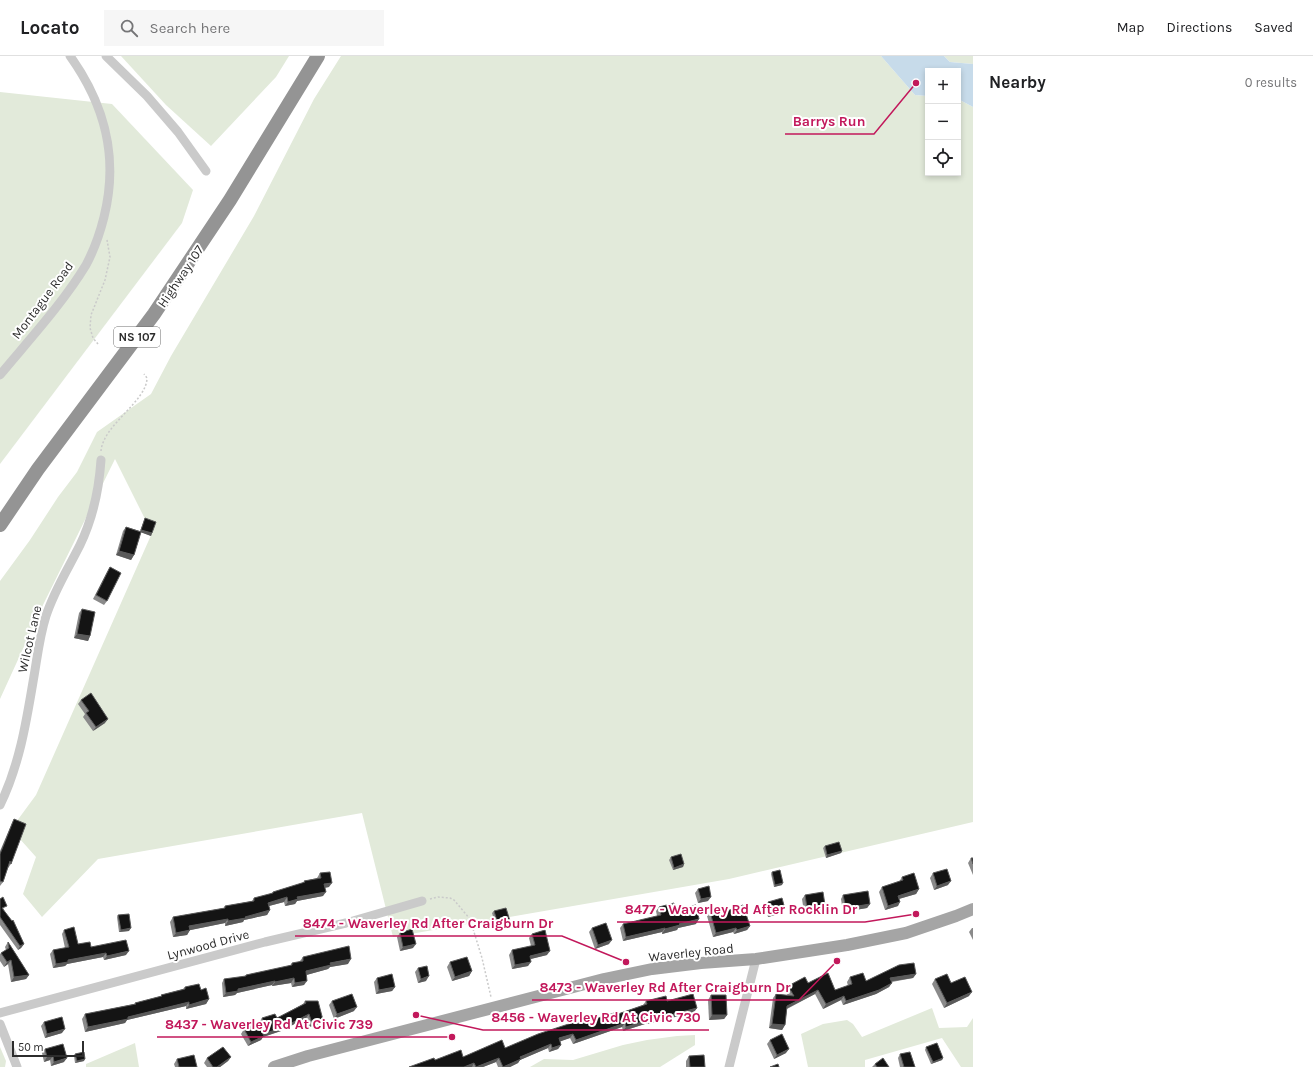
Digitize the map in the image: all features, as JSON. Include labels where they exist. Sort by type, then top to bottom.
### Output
[{"type":"highway","name":"Highway 107","points":[[0,526],[38,469],[154,314],[230,200],[318,56]]},
{"type":"highway","points":[[0,514],[38,469]]},
{"type":"highway","points":[[0,536],[38,469]]},
{"type":"main road","name":"Waverley Road","points":[[274,1067],[308,1056],[604,978],[652,969],[701,963],[756,959],[847,945],[906,932],[973,909]]},
{"type":"street","name":"Montague Road","points":[[0,375],[75,282],[94,248],[104,219],[111,183],[109,147],[105,127],[90,87],[70,56]]},
{"type":"street","points":[[106,56],[147,96],[178,132],[206,172]]},
{"type":"street","name":"Wilcot Lane","points":[[0,805],[12,774],[25,732],[40,638],[46,615],[54,593],[80,545],[95,509],[101,460]]},
{"type":"street","name":"Lynwood Drive","points":[[0,1013],[265,942],[346,923],[422,902]]},
{"type":"street","points":[[729,1067],[756,959]]},
{"type":"street","points":[[0,1024],[17,1067]]},
{"type":"path","points":[[98,344],[93,338],[90,328],[91,315],[105,280],[110,257],[104,219]]},
{"type":"path","points":[[101,460],[101,444],[140,396],[147,384],[147,378],[144,374]]},
{"type":"path","points":[[422,902],[438,897],[450,898],[454,900],[470,919],[482,958],[494,1008]]},
{"type":"green space","points":[[121,56],[289,56],[276,77],[211,146],[166,105]]},
{"type":"green space","points":[[341,56],[881,56],[915,95],[925,96],[925,176],[961,176],[961,101],[973,107],[973,822],[729,879],[393,937],[362,813],[98,859],[42,917],[23,894],[36,857],[11,829],[36,795],[152,533],[115,459],[43,605],[0,699],[0,581],[77,472],[97,432],[151,394],[171,356],[254,216],[314,99]]},
{"type":"green space","points":[[944,56],[973,56],[973,64],[950,62]]},
{"type":"green space","points":[[0,92],[112,104],[193,190],[182,223],[0,464]]},
{"type":"green space","points":[[932,1008],[939,1028],[967,1027],[973,1018],[973,1067],[961,1067],[942,1038],[865,1060],[865,1067],[808,1067],[801,1034],[823,1024],[847,1020],[853,1024],[862,1037]]},
{"type":"green space","points":[[695,1035],[695,1045],[660,1067],[530,1067],[544,1059],[573,1060],[623,1045],[647,1040]]},
{"type":"green space","points":[[135,1043],[139,1067],[86,1067],[86,1064]]},
{"type":"green space","points":[[0,1047],[6,1061],[5,1067],[0,1067]]},
{"type":"water","points":[[881,56],[944,56],[950,62],[973,64],[973,107],[961,101],[961,68],[925,68],[925,96],[915,95]]},
{"type":"building","points":[[145,518],[156,522],[152,533],[141,530]]},
{"type":"building","points":[[126,527],[141,532],[134,555],[119,551]]},
{"type":"building","points":[[110,567],[121,573],[107,601],[96,595]]},
{"type":"building","points":[[82,609],[95,612],[90,636],[77,634]]},
{"type":"building","points":[[91,693],[108,719],[96,727],[86,713],[89,711],[81,700]]},
{"type":"building","points":[[14,819],[26,824],[11,864],[10,861],[3,882],[0,881],[0,854]]},
{"type":"building","points":[[839,842],[842,851],[827,855],[825,846]]},
{"type":"building","points":[[681,854],[684,864],[674,868],[671,857]]},
{"type":"building","points":[[947,869],[951,881],[937,886],[933,873]]},
{"type":"building","points":[[780,870],[783,883],[775,885],[772,872]]},
{"type":"building","points":[[330,872],[332,883],[324,884],[326,892],[297,897],[298,899],[288,902],[287,897],[268,903],[270,910],[245,917],[246,918],[228,921],[228,919],[189,926],[190,930],[176,933],[173,917],[225,908],[225,906],[254,901],[254,898],[305,882],[304,881],[321,878],[320,873]]},
{"type":"building","points":[[914,873],[919,889],[898,896],[900,902],[888,906],[882,887],[903,880],[902,877]]},
{"type":"building","points":[[709,886],[711,897],[701,899],[698,889]]},
{"type":"building","points":[[868,891],[870,904],[846,908],[843,895]]},
{"type":"building","points":[[823,892],[825,905],[807,908],[805,895]]},
{"type":"building","points":[[3,897],[7,906],[2,908],[12,921],[13,920],[24,944],[20,946],[0,917],[0,899]]},
{"type":"building","points":[[782,898],[785,909],[771,913],[768,902]]},
{"type":"building","points":[[674,903],[675,909],[696,905],[699,919],[665,929],[626,937],[623,924],[661,915],[659,907]]},
{"type":"building","points":[[743,905],[750,926],[737,930],[736,928],[716,933],[710,912],[723,908],[724,912]]},
{"type":"building","points":[[506,908],[510,921],[498,924],[494,911]]},
{"type":"building","points":[[129,914],[131,928],[121,930],[118,915]]},
{"type":"building","points":[[606,923],[612,940],[598,945],[592,928]]},
{"type":"building","points":[[74,927],[78,944],[90,942],[91,947],[126,940],[129,951],[107,956],[106,953],[68,960],[68,962],[56,964],[53,950],[69,947],[64,930]]},
{"type":"building","points":[[412,929],[416,944],[403,947],[400,933]]},
{"type":"building","points":[[545,930],[550,951],[530,956],[531,962],[515,965],[512,950],[535,945],[532,934]]},
{"type":"building","points":[[8,942],[29,975],[14,977],[11,960],[7,962],[1,953],[9,948]]},
{"type":"building","points":[[349,946],[351,959],[330,963],[331,965],[306,971],[307,981],[295,983],[294,978],[238,989],[238,991],[226,993],[224,979],[246,976],[292,965],[292,963],[303,961],[303,957]]},
{"type":"building","points":[[467,957],[472,971],[455,977],[450,962]]},
{"type":"building","points":[[914,963],[916,974],[890,978],[892,983],[879,990],[846,1001],[844,996],[826,1004],[818,990],[787,1006],[785,1025],[772,1024],[776,994],[794,996],[788,986],[805,977],[808,983],[828,973],[835,990],[852,984],[850,977],[863,973],[866,981],[899,965]]},
{"type":"building","points":[[427,966],[429,976],[421,979],[418,968]]},
{"type":"building","points":[[392,974],[395,987],[379,990],[377,978]]},
{"type":"building","points":[[947,974],[951,983],[965,977],[972,992],[947,1003],[935,979]]},
{"type":"building","points":[[199,984],[201,990],[206,988],[209,999],[189,1005],[189,1002],[128,1017],[128,1019],[88,1027],[85,1014],[136,1004],[135,1003]]},
{"type":"building","points":[[352,994],[357,1007],[337,1014],[332,1001]]},
{"type":"building","points":[[693,994],[697,1008],[651,1019],[626,1027],[625,1023],[576,1040],[573,1034],[559,1038],[561,1045],[552,1048],[551,1044],[520,1057],[521,1059],[503,1067],[499,1058],[476,1067],[474,1063],[464,1067],[409,1067],[434,1058],[435,1060],[461,1050],[463,1057],[502,1040],[505,1048],[538,1034],[587,1018],[588,1021],[614,1013],[615,1015],[647,1004],[646,1001],[666,996],[667,1001]]},
{"type":"building","points":[[711,995],[726,995],[727,1015],[712,1015]]},
{"type":"building","points":[[305,1001],[318,1001],[323,1020],[312,1023],[309,1014],[284,1027],[263,1034],[264,1036],[251,1042],[244,1029],[263,1020],[262,1018],[275,1014],[277,1018],[306,1003]]},
{"type":"building","points":[[62,1017],[65,1029],[47,1034],[44,1022]]},
{"type":"building","points":[[782,1034],[789,1049],[777,1055],[770,1040]]},
{"type":"building","points":[[937,1043],[943,1058],[933,1062],[926,1047]]},
{"type":"building","points":[[63,1044],[67,1058],[54,1062],[53,1056],[47,1057],[45,1049]]},
{"type":"building","points":[[223,1047],[231,1057],[217,1067],[213,1067],[207,1058]]},
{"type":"building","points":[[84,1052],[85,1059],[77,1061],[75,1054]]},
{"type":"building","points":[[910,1052],[915,1067],[904,1067],[900,1054]]},
{"type":"building","points":[[194,1055],[197,1067],[179,1067],[177,1059]]},
{"type":"building","points":[[704,1055],[705,1067],[690,1067],[689,1056]]},
{"type":"building","points":[[883,1058],[889,1067],[877,1067],[875,1064]]},
{"type":"building","points":[[778,1064],[779,1067],[770,1067]]},
{"type":"place","name":"Barrys Run","points":[[916,83]]},
{"type":"place","name":"8477 - Waverley Rd After Rocklin Dr","points":[[916,914]]},
{"type":"place","name":"8473 - Waverley Rd After Craigburn Dr","points":[[837,961]]},
{"type":"place","name":"8474 - Waverley Rd After Craigburn Dr","points":[[626,962]]},
{"type":"place","name":"8456 - Waverley Rd At Civic 730","points":[[416,1015]]},
{"type":"place","name":"8437 - Waverley Rd At Civic 739","points":[[452,1037]]}]
